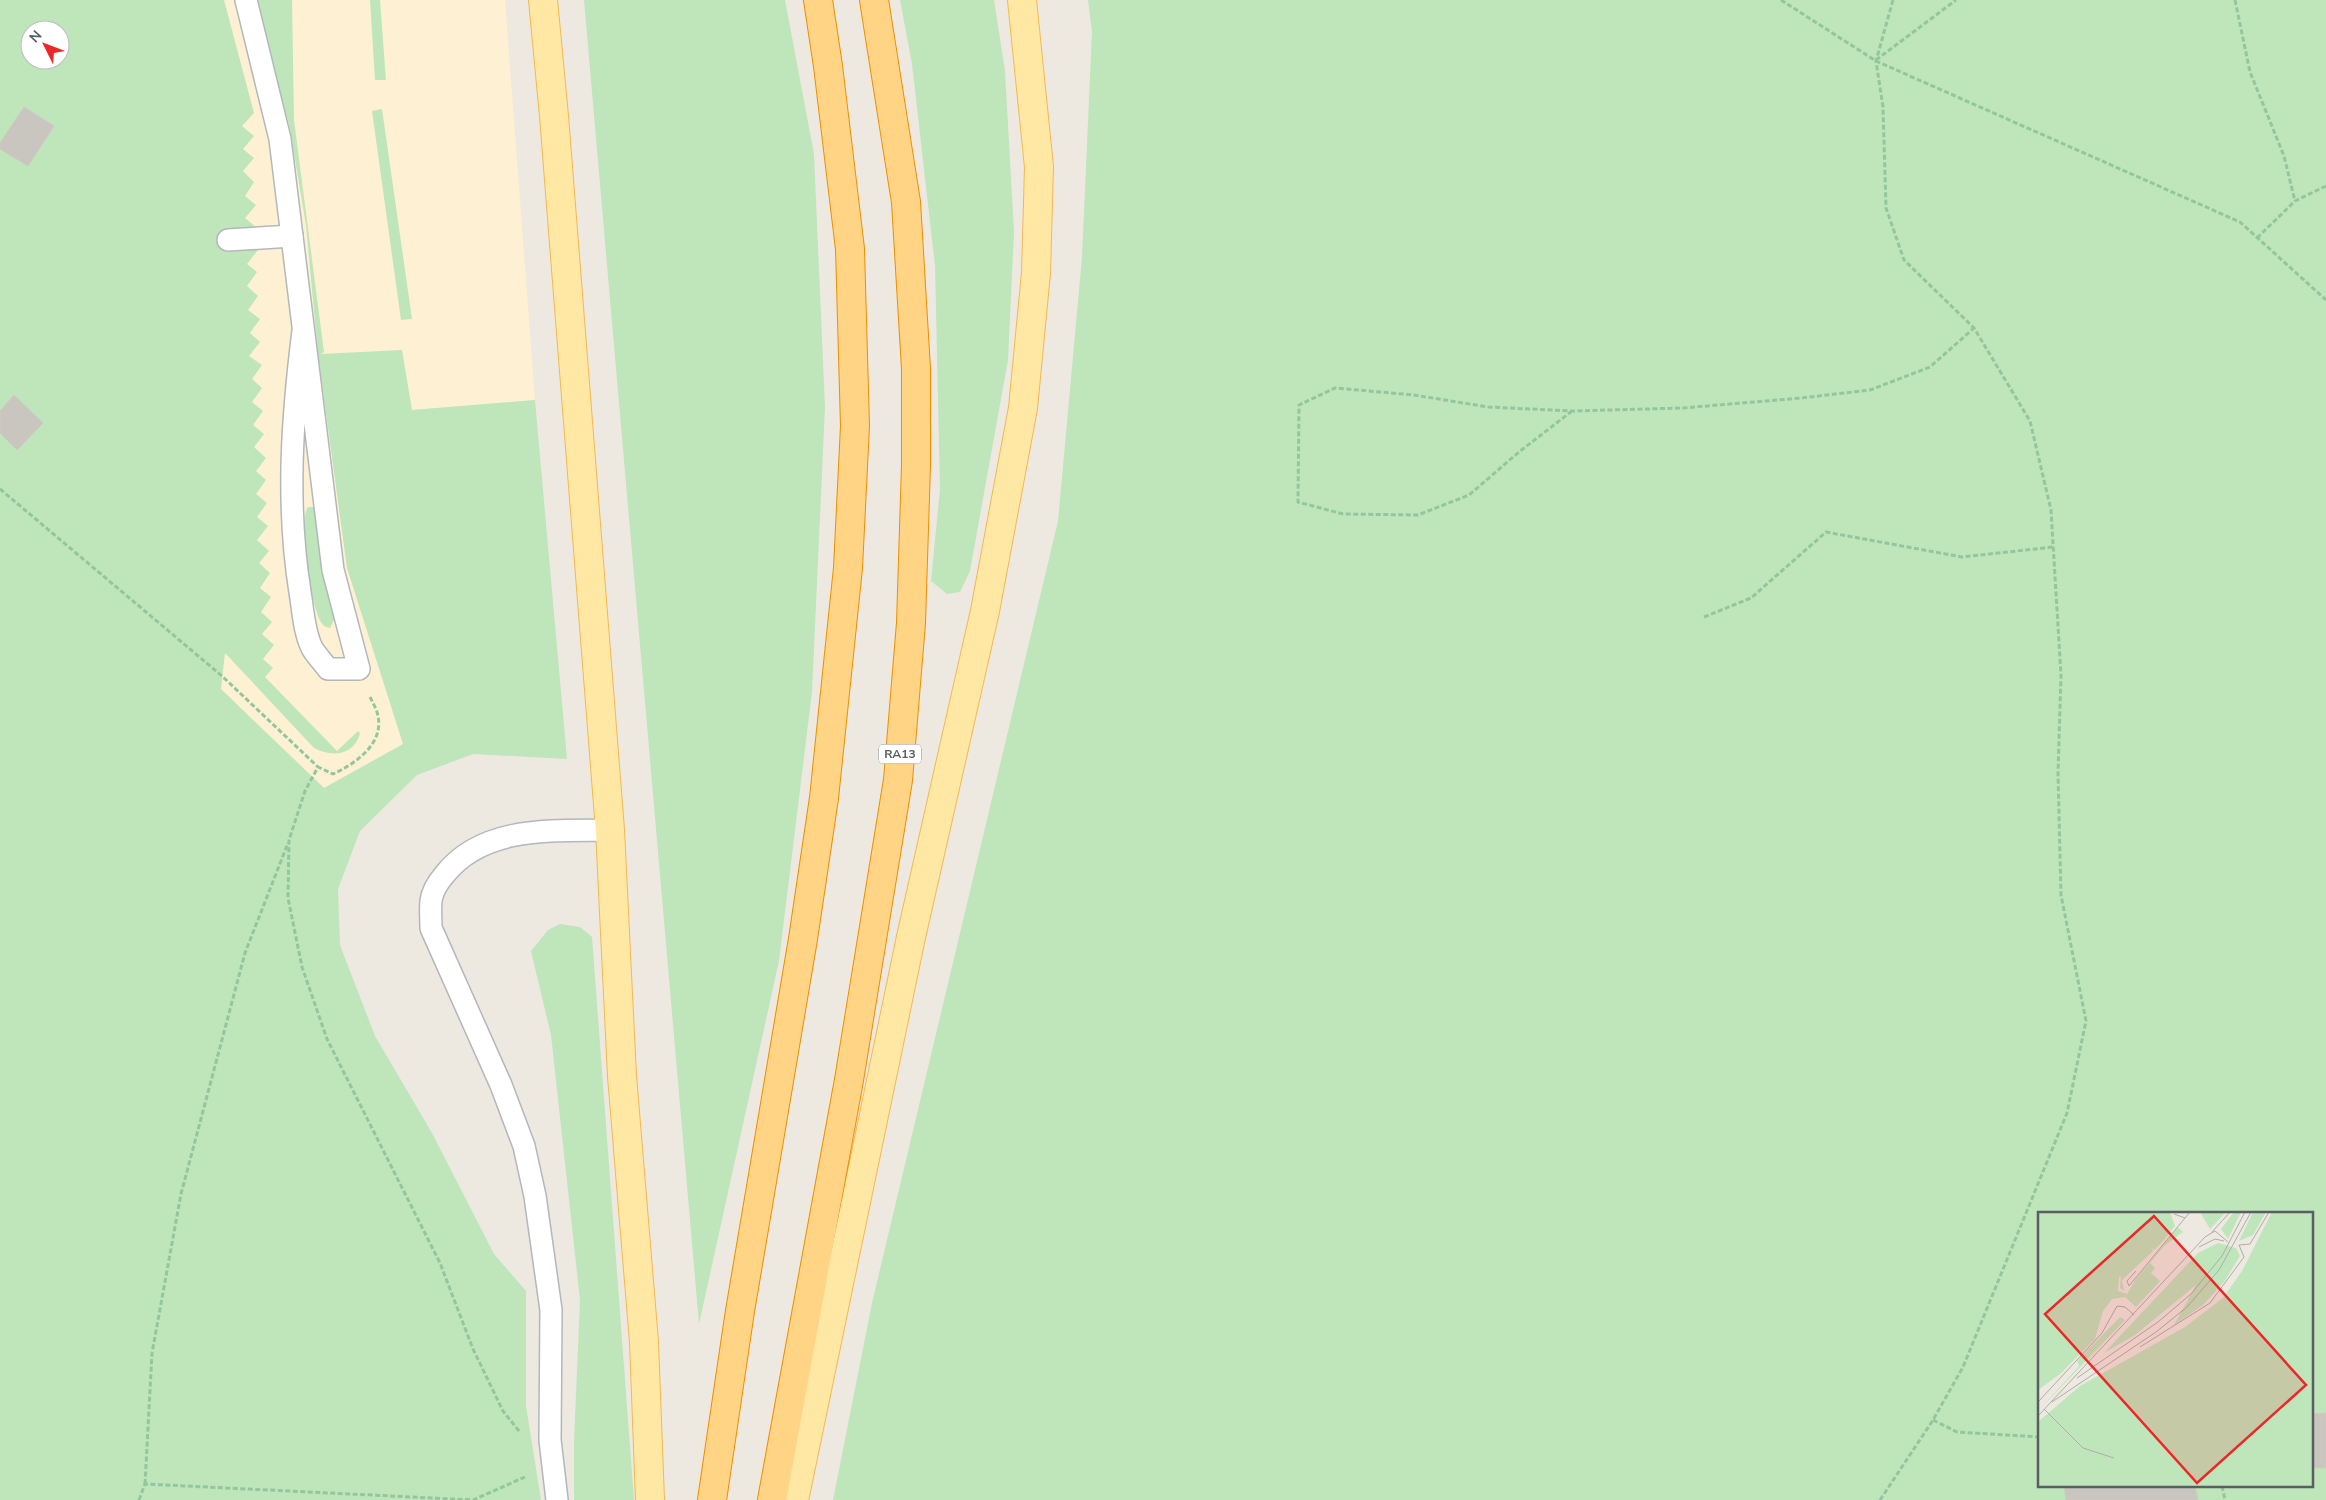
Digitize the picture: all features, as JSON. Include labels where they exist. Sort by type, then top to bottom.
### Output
[{"type":"highway","points":[[712,1500],[740,1311],[816,854],[826,779],[848,568],[855,426],[850,249],[828,66],[818,0]]},
{"type":"highway","name":"RA13","points":[[772,1500],[849,1080],[895,799],[911,623],[916,465],[915,350],[906,202],[874,0]]},
{"type":"main road","points":[[543,0],[555,126],[610,830],[622,1076],[644,1342],[650,1500]]},
{"type":"main road","points":[[794,1500],[911,937],[985,611],[1023,408],[1036,273],[1039,167],[1022,0]]},
{"type":"lane","points":[[246,0],[280,139],[302,331],[333,570],[358,669],[328,669],[312,648],[304,616],[292,536],[290,482],[294,405],[302,331]]},
{"type":"lane","points":[[228,240],[292,236]]},
{"type":"lane","points":[[557,1500],[550,1440],[551,1310],[535,1196],[524,1146],[501,1085],[431,928],[431,900],[439,881],[454,862],[469,852],[495,840],[540,831],[610,830]]},
{"type":"path","points":[[1781,0],[1876,61],[2240,222],[2326,300]]},
{"type":"path","points":[[1880,1500],[1933,1420],[1963,1367],[2067,1113],[2086,1021],[2061,895],[2058,773],[2061,675],[2051,510],[2030,422],[1974,328],[1904,260],[1886,208],[1883,107],[1876,61],[1893,0]]},
{"type":"path","points":[[1876,61],[1956,0]]},
{"type":"path","points":[[2235,0],[2250,72],[2284,156],[2295,201]]},
{"type":"path","points":[[2257,238],[2295,201],[2326,186]]},
{"type":"path","points":[[1572,411],[1519,452],[1469,495],[1418,515],[1343,514],[1298,502],[1299,405],[1335,388],[1414,395],[1488,407],[1572,411],[1683,408],[1870,390],[1930,366],[1974,328]]},
{"type":"path","points":[[0,488],[222,676],[318,768],[333,774],[364,754],[373,743],[378,730],[378,716],[358,669]]},
{"type":"path","points":[[1704,618],[1751,598],[1826,532],[1962,557],[2053,547]]},
{"type":"path","points":[[139,1500],[145,1484],[152,1353],[180,1194],[246,952],[289,840],[304,791],[318,768]]},
{"type":"path","points":[[289,840],[288,898],[302,967],[327,1039],[440,1263],[473,1348],[503,1411],[520,1432],[550,1440]]},
{"type":"path","points":[[1933,1420],[1957,1432],[2038,1437]]},
{"type":"path","points":[[145,1484],[473,1500],[553,1465]]},
{"type":"shaded area","points":[[224,0],[505,0],[535,400],[411,410],[347,568],[404,744],[324,788],[221,689],[241,66]]},
{"type":"green space","points":[[0,0],[224,0],[254,113],[242,126],[254,136],[243,149],[254,158],[243,171],[254,182],[245,196],[256,205],[245,218],[257,228],[254,247],[258,250],[247,264],[257,272],[247,286],[258,296],[248,310],[260,319],[250,333],[260,342],[249,356],[262,365],[252,379],[262,388],[252,402],[263,411],[253,425],[264,434],[254,447],[266,458],[256,471],[266,480],[256,494],[267,503],[257,517],[268,526],[257,540],[269,551],[259,563],[270,573],[260,588],[271,597],[261,612],[272,622],[262,634],[274,645],[263,659],[273,668],[265,677],[337,751],[358,731],[360,733],[353,746],[342,752],[328,753],[314,748],[225,653],[221,689],[324,788],[403,744],[347,568],[318,354],[306,225],[289,124],[254,0],[292,0],[294,120],[324,352],[321,354],[402,350],[412,410],[535,400],[567,759],[473,754],[417,775],[360,831],[338,889],[340,945],[375,1036],[432,1133],[494,1254],[526,1291],[526,1406],[541,1500],[0,1500]]},
{"type":"green space","points":[[370,0],[380,0],[386,80],[375,80]]},
{"type":"green space","points":[[584,0],[785,0],[814,154],[825,407],[812,692],[779,961],[699,1324]]},
{"type":"green space","points":[[900,0],[994,0],[1005,71],[1014,232],[1008,360],[970,571],[960,592],[947,594],[931,581],[940,489],[935,266],[912,64]]},
{"type":"green space","points":[[1088,0],[2326,0],[2326,1500],[833,1500],[872,1303],[1058,521],[1082,257],[1092,32]]},
{"type":"green space","points":[[382,109],[412,319],[401,320],[372,111]]},
{"type":"green space","points":[[308,507],[315,507],[326,589],[335,618],[330,628],[321,622],[313,599],[304,528]]},
{"type":"green space","points":[[560,924],[580,927],[592,937],[634,1500],[574,1500],[574,1441],[580,1300],[551,1035],[531,951],[548,930]]},
{"type":"building","points":[[24,107],[54,126],[28,166],[0,149],[0,143]]},
{"type":"building","points":[[14,395],[43,423],[17,450],[0,433],[0,411]]},
{"type":"building","points":[[2326,1413],[2326,1468],[2314,1468],[2314,1414]]},
{"type":"building","points":[[2064,1488],[2195,1488],[2198,1500],[2066,1500]]}]
